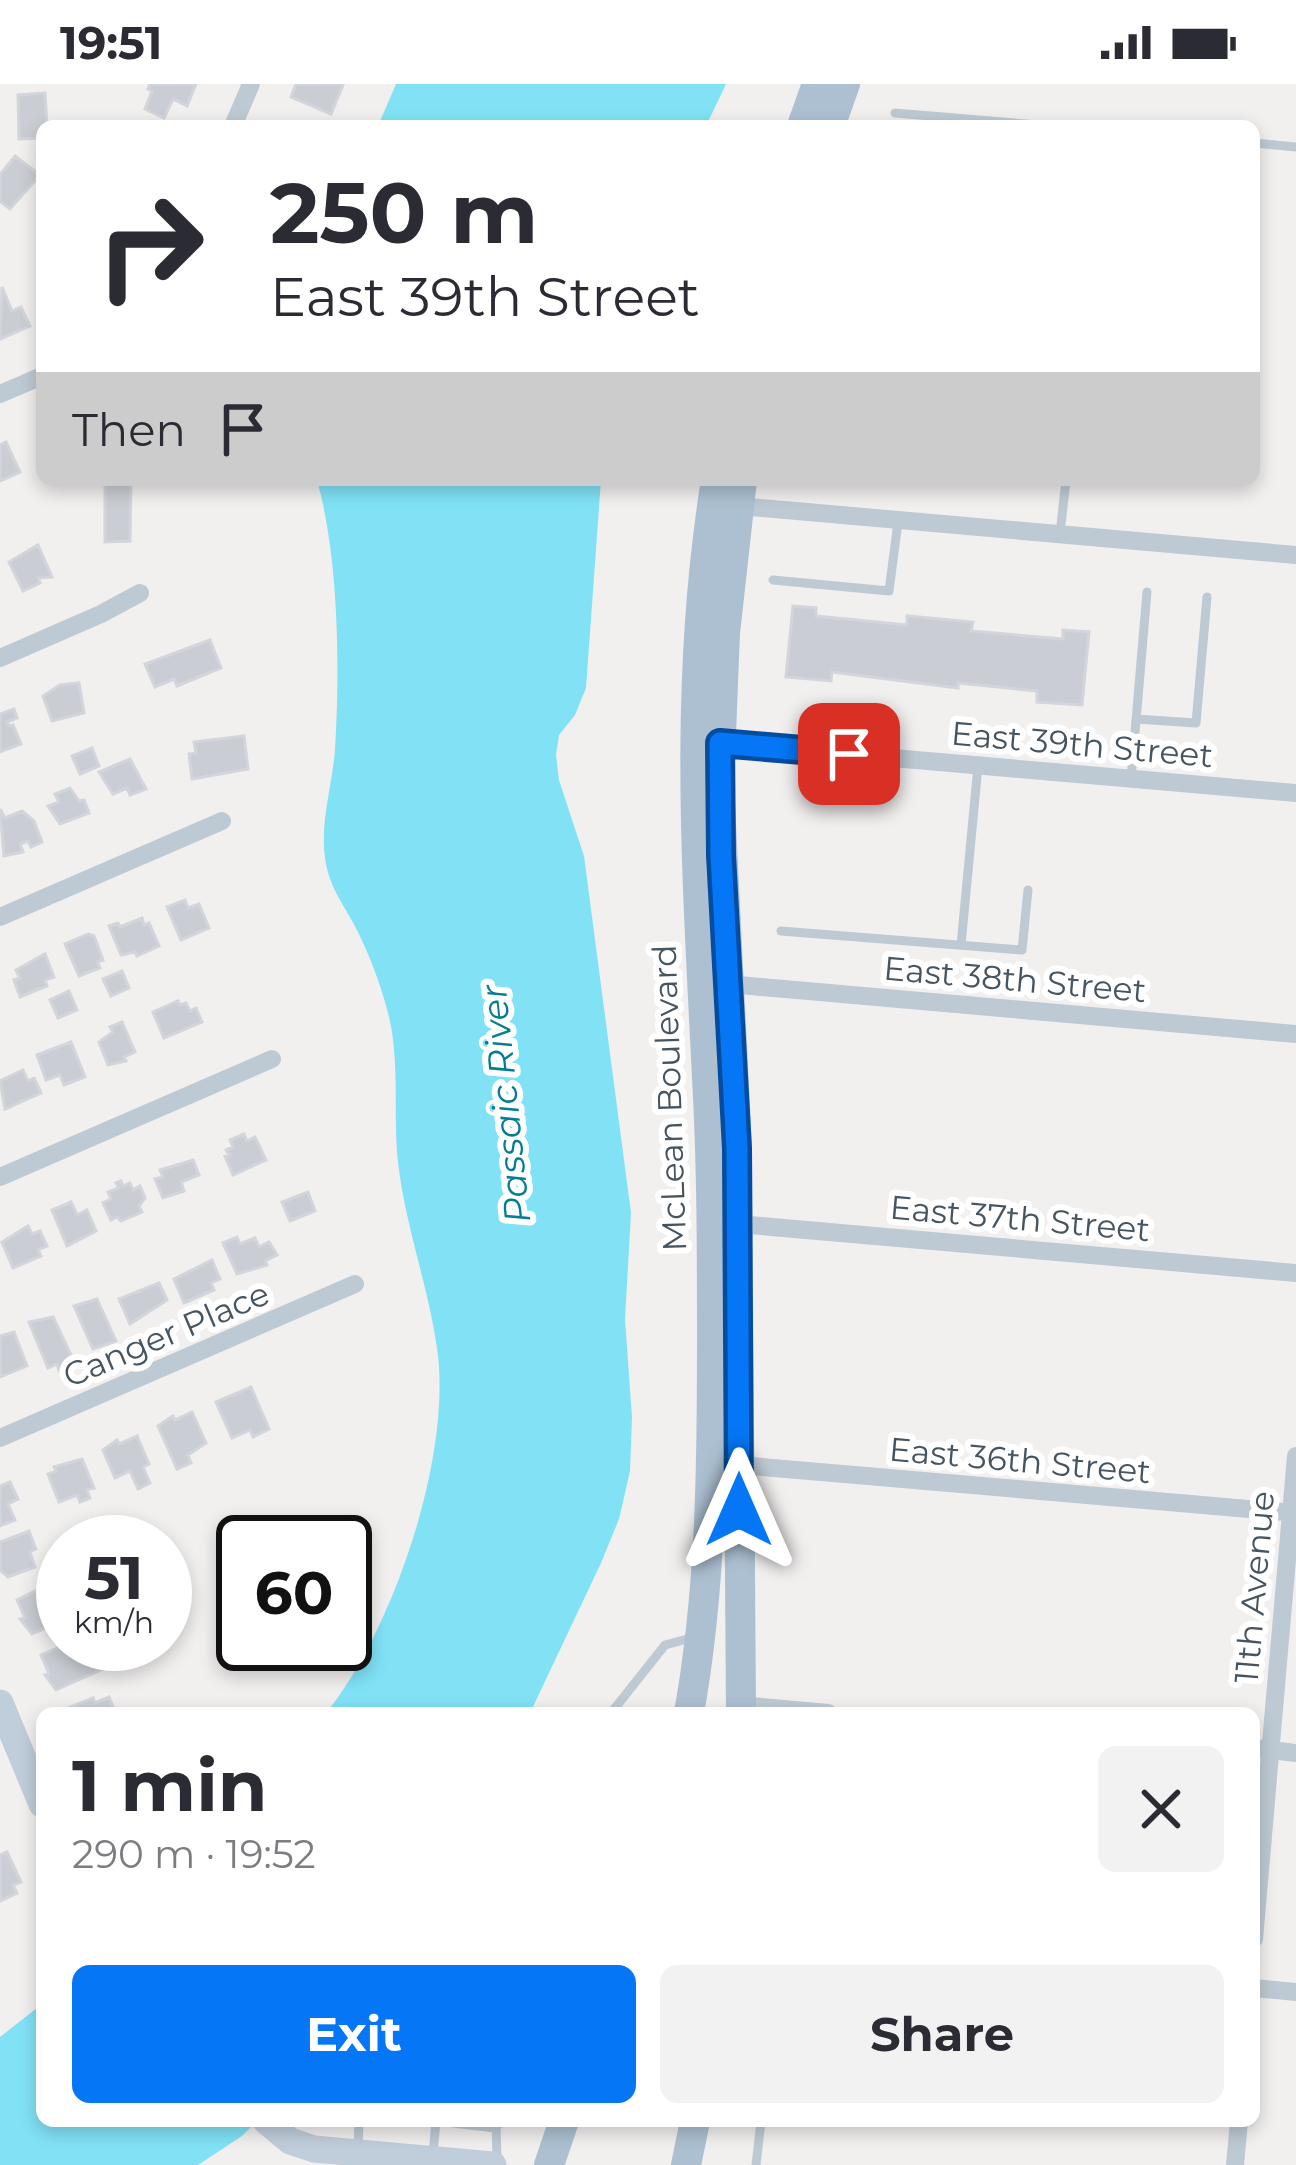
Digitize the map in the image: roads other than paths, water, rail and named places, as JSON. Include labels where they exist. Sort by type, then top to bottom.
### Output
[{"type":"main road","points":[[804,120],[817,84]]},
{"type":"main road","points":[[832,120],[845,84]]},
{"type":"main road","name":"McLean Boulevard","points":[[690,1707],[700,1635],[711,1464],[712,1224],[694,855],[693,727],[698,631],[715,486]]},
{"type":"main road","name":"McLean Boulevard","points":[[741,493],[725,633],[720,743],[738,1224],[741,1707]]},
{"type":"main road","points":[[0,1703],[36,1790]]},
{"type":"main road","points":[[275,2127],[301,2146],[495,2165]]},
{"type":"main road","points":[[549,2165],[561,2127]]},
{"type":"main road","points":[[684,2127],[684,2165]]},
{"type":"main road","points":[[684,2165],[694,2127]]},
{"type":"street","points":[[236,120],[251,84]]},
{"type":"street","points":[[0,394],[36,379]]},
{"type":"street","points":[[741,493],[898,520],[1296,555]]},
{"type":"street","points":[[0,658],[140,593]]},
{"type":"street","name":"East 39th Street","points":[[720,743],[1296,793]]},
{"type":"street","points":[[0,917],[222,821]]},
{"type":"street","name":"East 38th Street","points":[[728,984],[1296,1034]]},
{"type":"street","points":[[0,1177],[272,1059]]},
{"type":"street","name":"East 37th Street","points":[[738,1224],[1296,1273]]},
{"type":"street","name":"Canger Place","points":[[0,1438],[355,1284]]},
{"type":"street","name":"11th Avenue","points":[[1260,1796],[1296,1456]]},
{"type":"street","name":"East 36th Street","points":[[739,1466],[1293,1513]]},
{"type":"street","points":[[1262,1749],[1296,1753]]},
{"type":"street","points":[[1260,1988],[1296,1991]]},
{"type":"street","points":[[1235,2165],[1238,2127]]},
{"type":"lane","points":[[895,113],[978,120]]},
{"type":"lane","points":[[1260,144],[1296,147]]},
{"type":"lane","points":[[1060,536],[1065,486]]},
{"type":"lane","points":[[773,580],[889,592],[898,520]]},
{"type":"lane","points":[[1131,779],[1147,592]]},
{"type":"lane","points":[[1136,719],[1196,723],[1208,597]]},
{"type":"lane","points":[[961,945],[978,766]]},
{"type":"lane","points":[[781,932],[1022,950],[1028,890]]},
{"type":"lane","points":[[616,1707],[665,1645],[700,1635]]},
{"type":"lane","points":[[357,2153],[358,2127]]},
{"type":"lane","points":[[437,2127],[445,2162]]},
{"type":"lane","points":[[495,2165],[496,2127]]},
{"type":"lane","points":[[756,2165],[760,2127]]},
{"type":"water","points":[[396,84],[726,84],[709,120],[381,120]]},
{"type":"water","name":"Passaic River","points":[[318,486],[601,486],[586,688],[575,715],[559,735],[556,755],[559,780],[584,856],[631,1213],[625,1319],[632,1417],[630,1471],[619,1519],[601,1563],[533,1707],[330,1707],[355,1671],[372,1671],[372,1640],[413,1540],[427,1488],[440,1391],[433,1325],[398,1162],[389,1017],[372,963],[334,888],[325,858],[325,818],[335,750],[337,650],[330,544]]},
{"type":"water","points":[[36,2009],[36,2127],[251,2127],[198,2165],[0,2165],[0,2037]]}]
